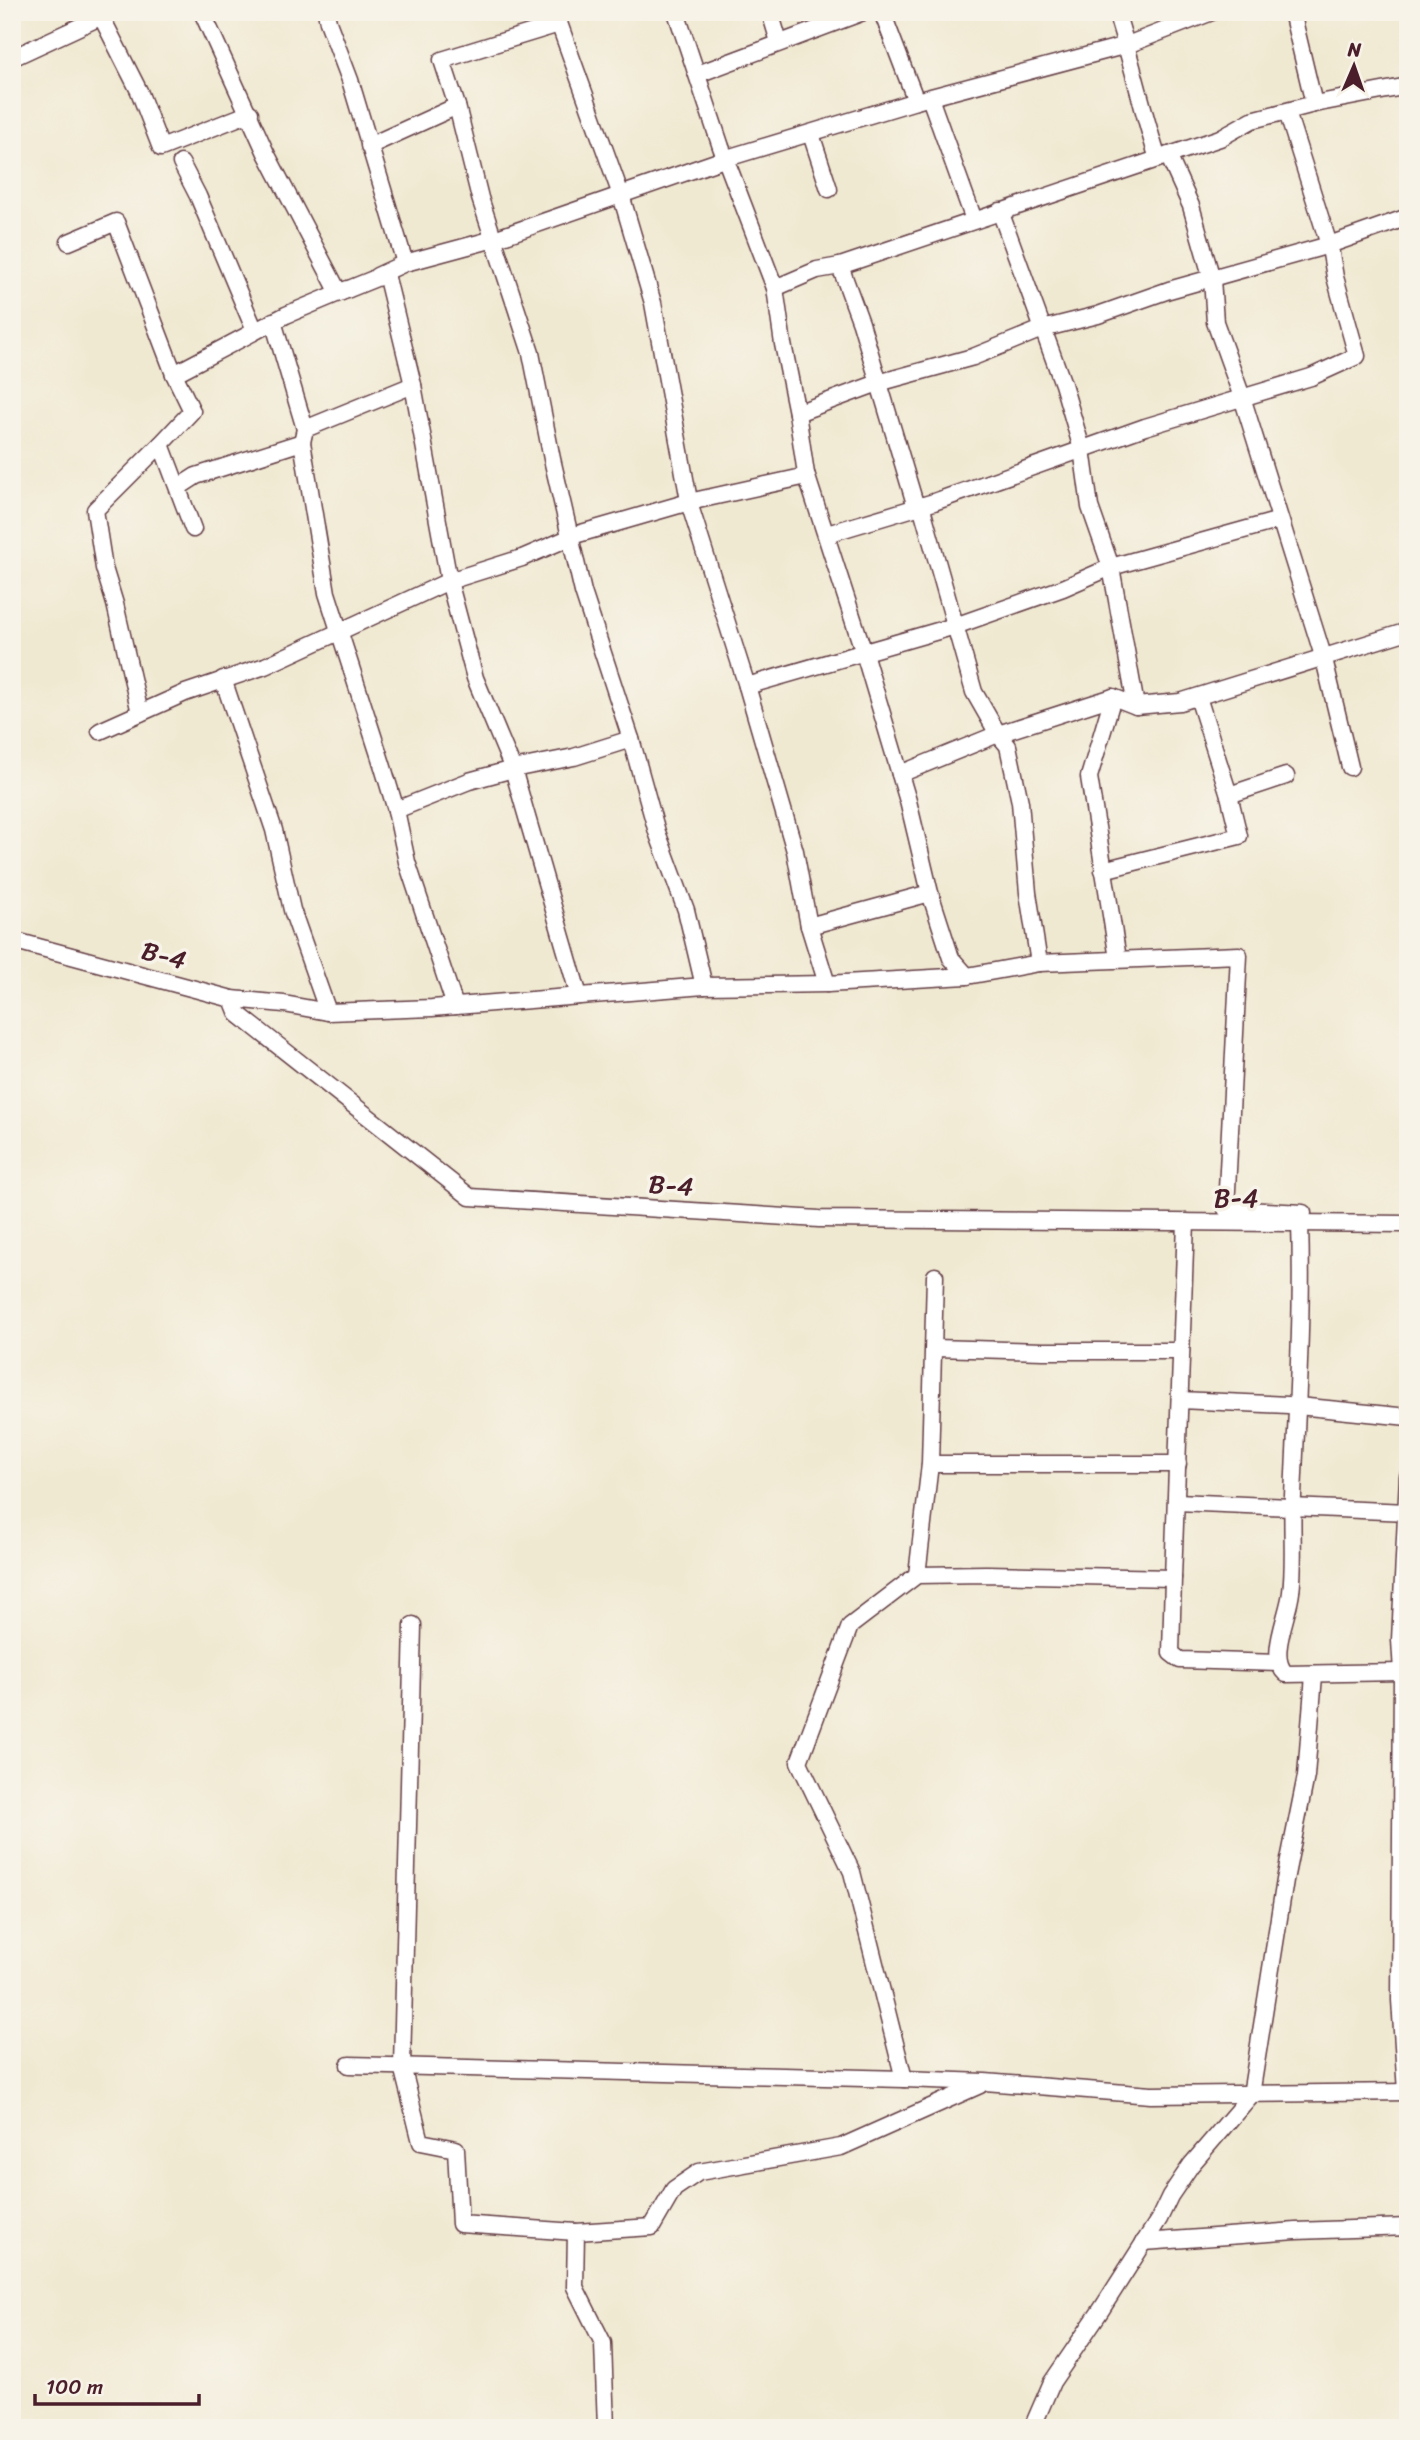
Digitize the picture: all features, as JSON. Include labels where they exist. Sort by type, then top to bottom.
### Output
[{"type":"street","points":[[202,12],[266,153],[339,293]]},
{"type":"street","points":[[326,12],[350,80],[405,262]]},
{"type":"street","points":[[676,12],[775,288],[807,476],[900,774],[950,958],[967,976]]},
{"type":"street","points":[[770,12],[779,42]]},
{"type":"street","points":[[698,74],[863,12]]},
{"type":"street","points":[[882,12],[975,220]]},
{"type":"street","points":[[1116,12],[1127,44],[1143,113],[1163,157],[1191,206],[1212,279],[1215,322],[1242,397],[1324,659],[1350,767]]},
{"type":"street","points":[[339,293],[405,262],[494,239],[727,158],[923,99],[1127,44],[1212,12]]},
{"type":"street","points":[[1292,12],[1314,104]]},
{"type":"street","points":[[12,58],[104,14],[161,148],[250,113]]},
{"type":"street","points":[[704,986],[686,910],[657,832],[631,740],[583,592],[531,353],[475,179],[457,106],[442,60],[557,18],[621,195],[653,303],[690,502],[795,851],[809,926],[827,984]]},
{"type":"street","points":[[775,288],[817,270],[840,266],[1220,138],[1252,120],[1314,104],[1408,86]]},
{"type":"street","points":[[369,146],[457,106]]},
{"type":"street","points":[[827,534],[1242,397],[1311,377],[1357,356],[1329,246],[1287,112]]},
{"type":"street","points":[[811,134],[830,189]]},
{"type":"street","points":[[181,163],[198,196],[255,331]]},
{"type":"street","points":[[1000,211],[1063,384],[1082,449],[1090,507],[1111,567],[1136,706]]},
{"type":"street","points":[[797,413],[878,383],[973,357],[1042,330],[1081,321],[1169,290],[1329,246],[1408,218]]},
{"type":"street","points":[[69,242],[116,222],[174,374],[192,411],[96,510],[104,568],[140,713]]},
{"type":"street","points":[[840,266],[861,323],[974,692],[1008,746],[1020,802],[1028,893],[1039,963]]},
{"type":"street","points":[[174,374],[273,321],[386,274],[414,385],[449,581],[475,678],[513,769],[579,996]]},
{"type":"street","points":[[273,321],[304,435],[327,593],[396,810],[407,862],[455,1006]]},
{"type":"street","points":[[179,487],[196,476],[304,435],[414,385]]},
{"type":"street","points":[[161,443],[193,529]]},
{"type":"street","points":[[100,731],[223,679],[265,666],[449,581],[522,558],[578,534],[690,502],[807,476]]},
{"type":"street","points":[[747,686],[955,626],[1063,588],[1111,567],[1280,520]]},
{"type":"street","points":[[900,774],[998,734],[1113,697],[1136,706],[1180,702],[1408,631]]},
{"type":"street","points":[[223,679],[274,831],[292,909],[328,1012]]},
{"type":"street","points":[[1113,697],[1089,776],[1118,959]]},
{"type":"street","points":[[1103,870],[1239,836],[1198,697]]},
{"type":"street","points":[[396,810],[469,781],[574,757],[631,740]]},
{"type":"street","points":[[1229,795],[1286,776]]},
{"type":"street","points":[[809,926],[930,892]]},
{"type":"street","name":"B-4","points":[[12,940],[232,999],[238,1014],[470,1197],[819,1219],[1300,1223],[1408,1221]]},
{"type":"street","points":[[232,999],[328,1012],[455,1006],[704,986],[827,984],[967,976],[1039,963],[1239,955],[1226,1209],[1408,1221]]},
{"type":"street","points":[[1186,1222],[1171,1653],[1180,1660],[1279,1663]]},
{"type":"street","points":[[1300,1223],[1302,1279],[1291,1592],[1277,1658],[1286,1674],[1402,1672]]},
{"type":"street","points":[[917,1575],[930,1464],[936,1276]]},
{"type":"street","points":[[934,1348],[1181,1352]]},
{"type":"street","points":[[1180,1400],[1297,1406],[1408,1417]]},
{"type":"street","points":[[930,1464],[1178,1464]]},
{"type":"street","points":[[349,2065],[904,2078],[1151,2095],[1407,2092],[1400,2000],[1402,1672],[1408,1476]]},
{"type":"street","points":[[1177,1502],[1407,1512]]},
{"type":"street","points":[[904,2078],[852,1872],[799,1762],[850,1626],[917,1575],[1013,1574],[1173,1578]]},
{"type":"street","points":[[413,1625],[402,2066],[421,2143],[456,2149],[460,2224],[576,2232],[652,2227],[674,2189],[699,2172],[841,2147],[985,2082]]},
{"type":"street","points":[[1032,2428],[1052,2382],[1144,2242],[1170,2196],[1191,2165],[1251,2095],[1284,1880],[1306,1776],[1314,1675]]},
{"type":"street","points":[[1144,2242],[1296,2231],[1408,2227]]},
{"type":"street","points":[[576,2232],[575,2287],[603,2343],[606,2428]]}]
